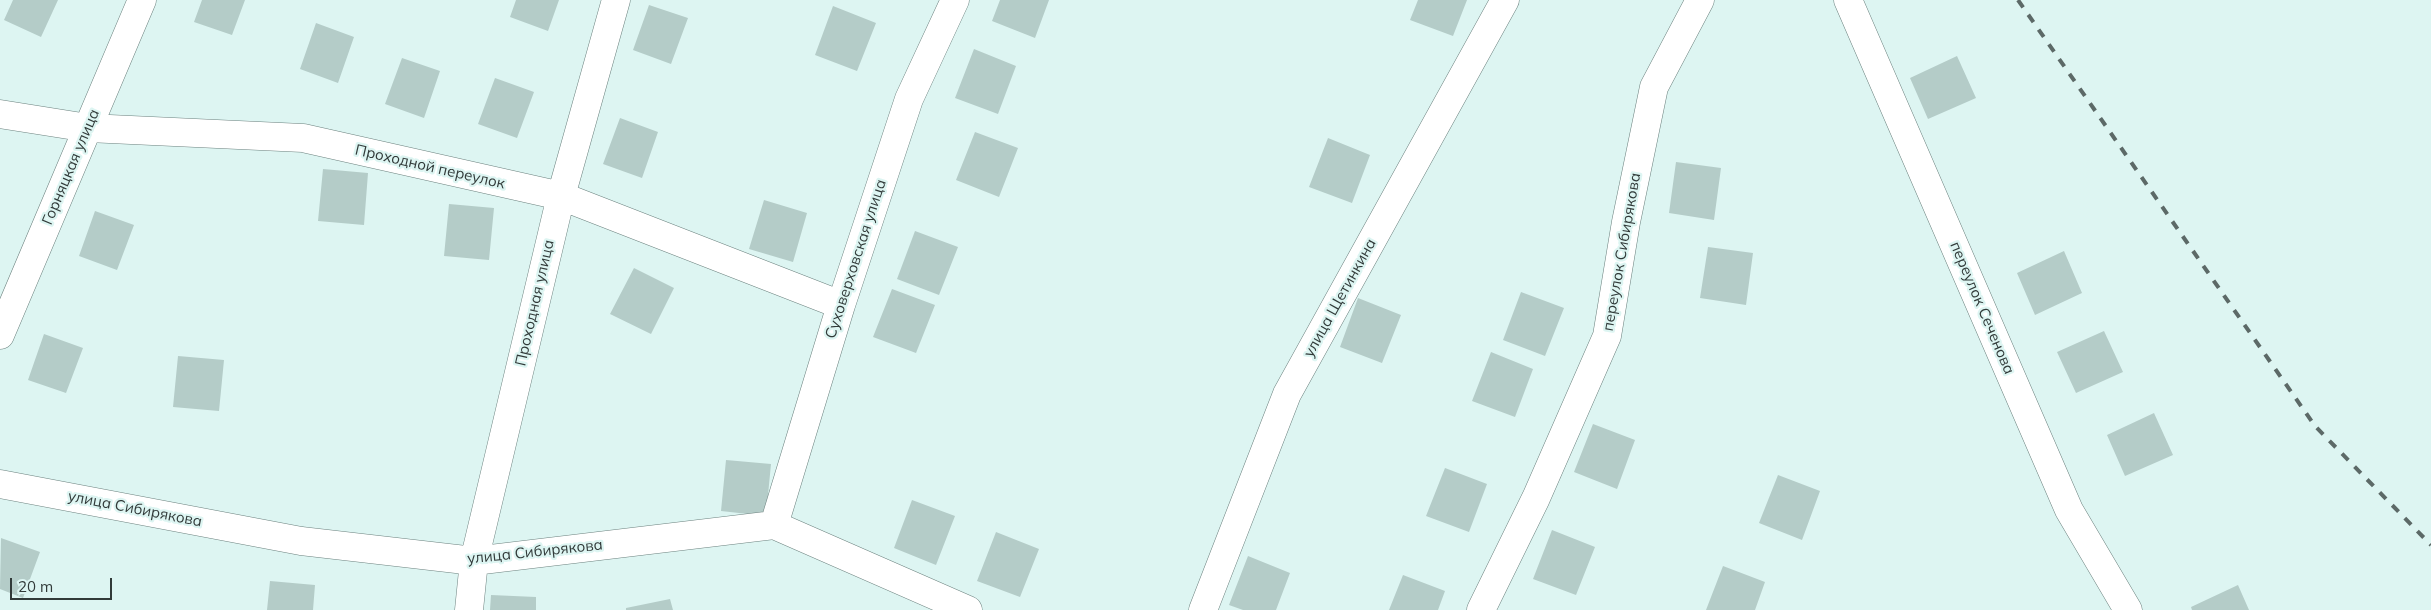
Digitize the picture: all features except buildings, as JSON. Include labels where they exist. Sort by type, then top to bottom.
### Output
[{"type":"street","name":"Горняцкая улица","points":[[0,335],[142,0]]},
{"type":"street","name":"Проходная улица","points":[[470,610],[474,561],[561,196],[616,0]]},
{"type":"street","name":"Суховерховская улица","points":[[774,525],[841,304],[909,98],[955,0]]},
{"type":"street","name":"улица Щетинкина","points":[[1203,610],[1287,394],[1505,0]]},
{"type":"street","name":"переулок Сибирякова","points":[[1481,610],[1536,498],[1607,336],[1626,222],[1654,87],[1700,0]]},
{"type":"street","name":"переулок Сеченова","points":[[1848,0],[2069,510],[2128,610]]},
{"type":"street","name":"Проходной переулок","points":[[0,114],[88,128],[303,138],[561,196],[841,304]]},
{"type":"street","name":"улица Сибирякова","points":[[0,484],[300,541],[474,561],[774,525]]},
{"type":"street","points":[[774,525],[968,610]]},
{"type":"railway","points":[[2018,0],[2315,426],[2431,545]]}]
